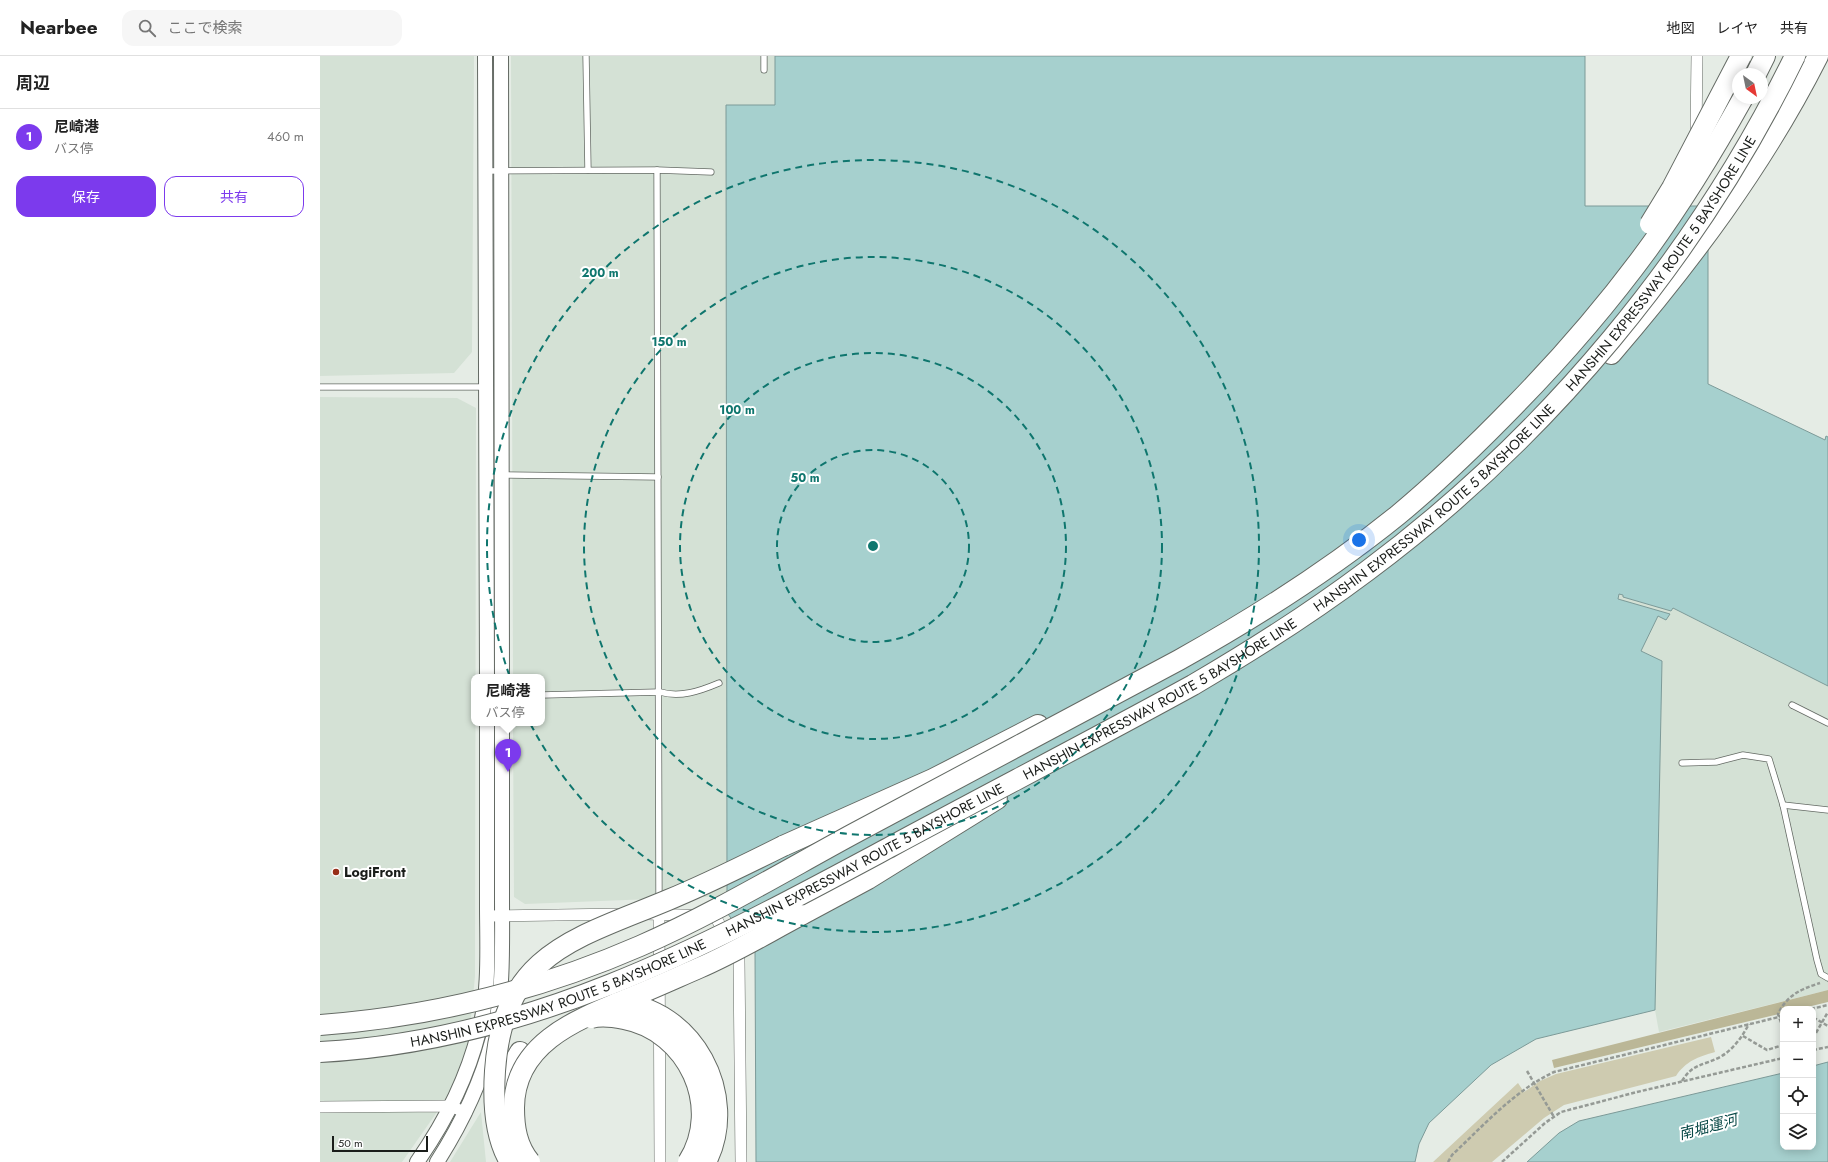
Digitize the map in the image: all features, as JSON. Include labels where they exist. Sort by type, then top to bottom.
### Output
[{"type":"highway","points":[[1574,341],[1638,246],[1672,188],[1741,56]]},
{"type":"highway","points":[[1759,68],[1765,56]]},
{"type":"highway","name":"HANSHIN EXPRESSWAY ROUTE 5 BAYSHORE LINE","points":[[320,1052],[382,1046],[476,1029],[527,1015],[625,980],[718,936],[1193,685],[1240,658],[1327,600],[1409,539],[1520,439],[1594,359],[1668,266],[1701,219],[1734,166],[1794,56]]},
{"type":"highway","points":[[1520,439],[1558,408],[1601,365],[1668,285],[1742,186],[1772,140],[1818,56]]},
{"type":"highway","name":"HANSHIN EXPRESSWAY ROUTE 5 BAYSHORE LINE","points":[[320,1025],[403,1015],[496,996],[595,964],[641,945],[736,898],[1179,660],[1229,632],[1311,580],[1399,514],[1444,476],[1490,432],[1574,341],[1612,296],[1649,248],[1682,200],[1739,104]]},
{"type":"highway","points":[[510,1162],[502,1144],[496,1116],[495,1076],[498,1045],[501,1030],[514,997],[523,981],[548,956],[584,934],[669,900],[933,779],[1095,694],[1179,660]]},
{"type":"highway","points":[[530,1162],[517,1139],[514,1101],[526,1066],[533,1054],[556,1033],[581,1018],[704,966],[808,912],[935,838],[1087,742]]},
{"type":"highway","points":[[500,1162],[497,1133],[502,1089],[506,1076],[527,1054],[542,1030],[569,1013],[583,1007],[597,1004],[626,1004],[656,1013],[671,1023],[694,1045],[709,1071],[717,1099],[717,1129],[714,1142],[706,1162]]},
{"type":"highway","points":[[524,1162],[516,1127],[516,1102],[527,1054],[582,1021],[607,1017],[632,1020],[655,1030],[665,1037],[689,1065],[699,1089],[702,1102],[702,1114],[698,1138],[688,1162]]},
{"type":"street","points":[[485,56],[487,674]]},
{"type":"street","points":[[501,56],[502,674]]},
{"type":"street","points":[[1696,190],[1697,56]]},
{"type":"street","points":[[417,1162],[436,1135],[451,1106],[479,1032],[484,1007],[487,916],[487,726]]},
{"type":"street","points":[[437,1162],[456,1133],[484,1069],[499,1004],[502,973],[502,726]]},
{"type":"street","points":[[659,913],[660,1162]]},
{"type":"street","points":[[487,916],[659,913],[715,916],[739,960],[741,1162]]},
{"type":"street","points":[[320,1107],[451,1106],[466,1112]]},
{"type":"lane","points":[[586,56],[588,170]]},
{"type":"lane","points":[[764,56],[764,70]]},
{"type":"lane","points":[[486,171],[657,170],[711,172]]},
{"type":"lane","points":[[657,170],[660,692],[659,913]]},
{"type":"lane","points":[[320,387],[486,387]]},
{"type":"lane","points":[[487,475],[658,477]]},
{"type":"lane","points":[[545,695],[660,692],[669,695],[697,693],[719,683]]},
{"type":"lane","points":[[1792,705],[1828,723]]},
{"type":"lane","points":[[1682,764],[1716,762],[1743,755],[1769,758],[1783,805],[1817,960],[1821,974],[1825,980]]},
{"type":"lane","points":[[1783,805],[1828,810]]},
{"type":"path","points":[[1780,1021],[1778,1014],[1783,1003],[1794,994],[1825,980]]},
{"type":"path","points":[[1816,1008],[1828,1005]]},
{"type":"path","points":[[1816,1033],[1828,1012]]},
{"type":"path","points":[[1448,1162],[1452,1155],[1507,1102],[1533,1082],[1554,1072],[1778,1017]]},
{"type":"path","points":[[1816,1019],[1828,1026]]},
{"type":"path","points":[[1681,1082],[1695,1066],[1720,1057],[1743,1036],[1749,1024]]},
{"type":"path","points":[[1743,1036],[1767,1050],[1780,1046]]},
{"type":"path","points":[[1816,1049],[1828,1046]]},
{"type":"path","points":[[1502,1162],[1528,1137],[1561,1112],[1780,1059]]},
{"type":"path","points":[[1527,1070],[1554,1117]]},
{"type":"shaded area","points":[[320,56],[474,56],[472,352],[454,373],[320,376]]},
{"type":"shaded area","points":[[511,56],[775,56],[775,105],[726,105],[727,896],[525,904],[514,897],[513,726],[545,726],[545,674],[513,674]]},
{"type":"shaded area","points":[[320,397],[457,398],[476,408],[476,674],[471,674],[471,726],[475,726],[475,976],[468,1049],[451,1092],[402,1162],[320,1162]]},
{"type":"shaded area","points":[[1619,594],[1624,595],[1623,597],[1671,611],[1673,608],[1828,686],[1828,990],[1659,1032],[1655,1010],[1662,661],[1641,651],[1658,615],[1670,614],[1618,599]]},
{"type":"shaded area","points":[[1828,990],[1828,1002],[1811,1006],[1780,1006],[1780,1014],[1554,1068],[1552,1060]]},
{"type":"shaded area","points":[[1711,1037],[1715,1052],[1688,1063],[1676,1076],[1564,1105],[1544,1118],[1492,1162],[1433,1162],[1518,1083],[1524,1092],[1540,1081],[1556,1074]]},
{"type":"shaded area","points":[[481,1112],[486,1162],[450,1162]]},
{"type":"water","points":[[775,56],[1585,56],[1585,206],[1708,206],[1708,384],[1825,440],[1826,436],[1828,437],[1828,686],[1673,608],[1671,611],[1623,597],[1623,595],[1619,594],[1618,599],[1670,614],[1666,620],[1658,616],[1641,651],[1662,661],[1655,1010],[1536,1039],[1491,1065],[1429,1123],[1419,1144],[1415,1162],[756,1162],[755,952],[728,914],[727,896],[726,105],[775,105]]},
{"type":"water","name":"南堀運河","points":[[1828,1062],[1828,1162],[1527,1162],[1559,1133],[1579,1121],[1780,1074],[1780,1150],[1816,1150],[1816,1065]]},
{"type":"place","name":"尼崎港","points":[[508,772]]},
{"type":"place","name":"LogiFront","points":[[336,872]]}]
